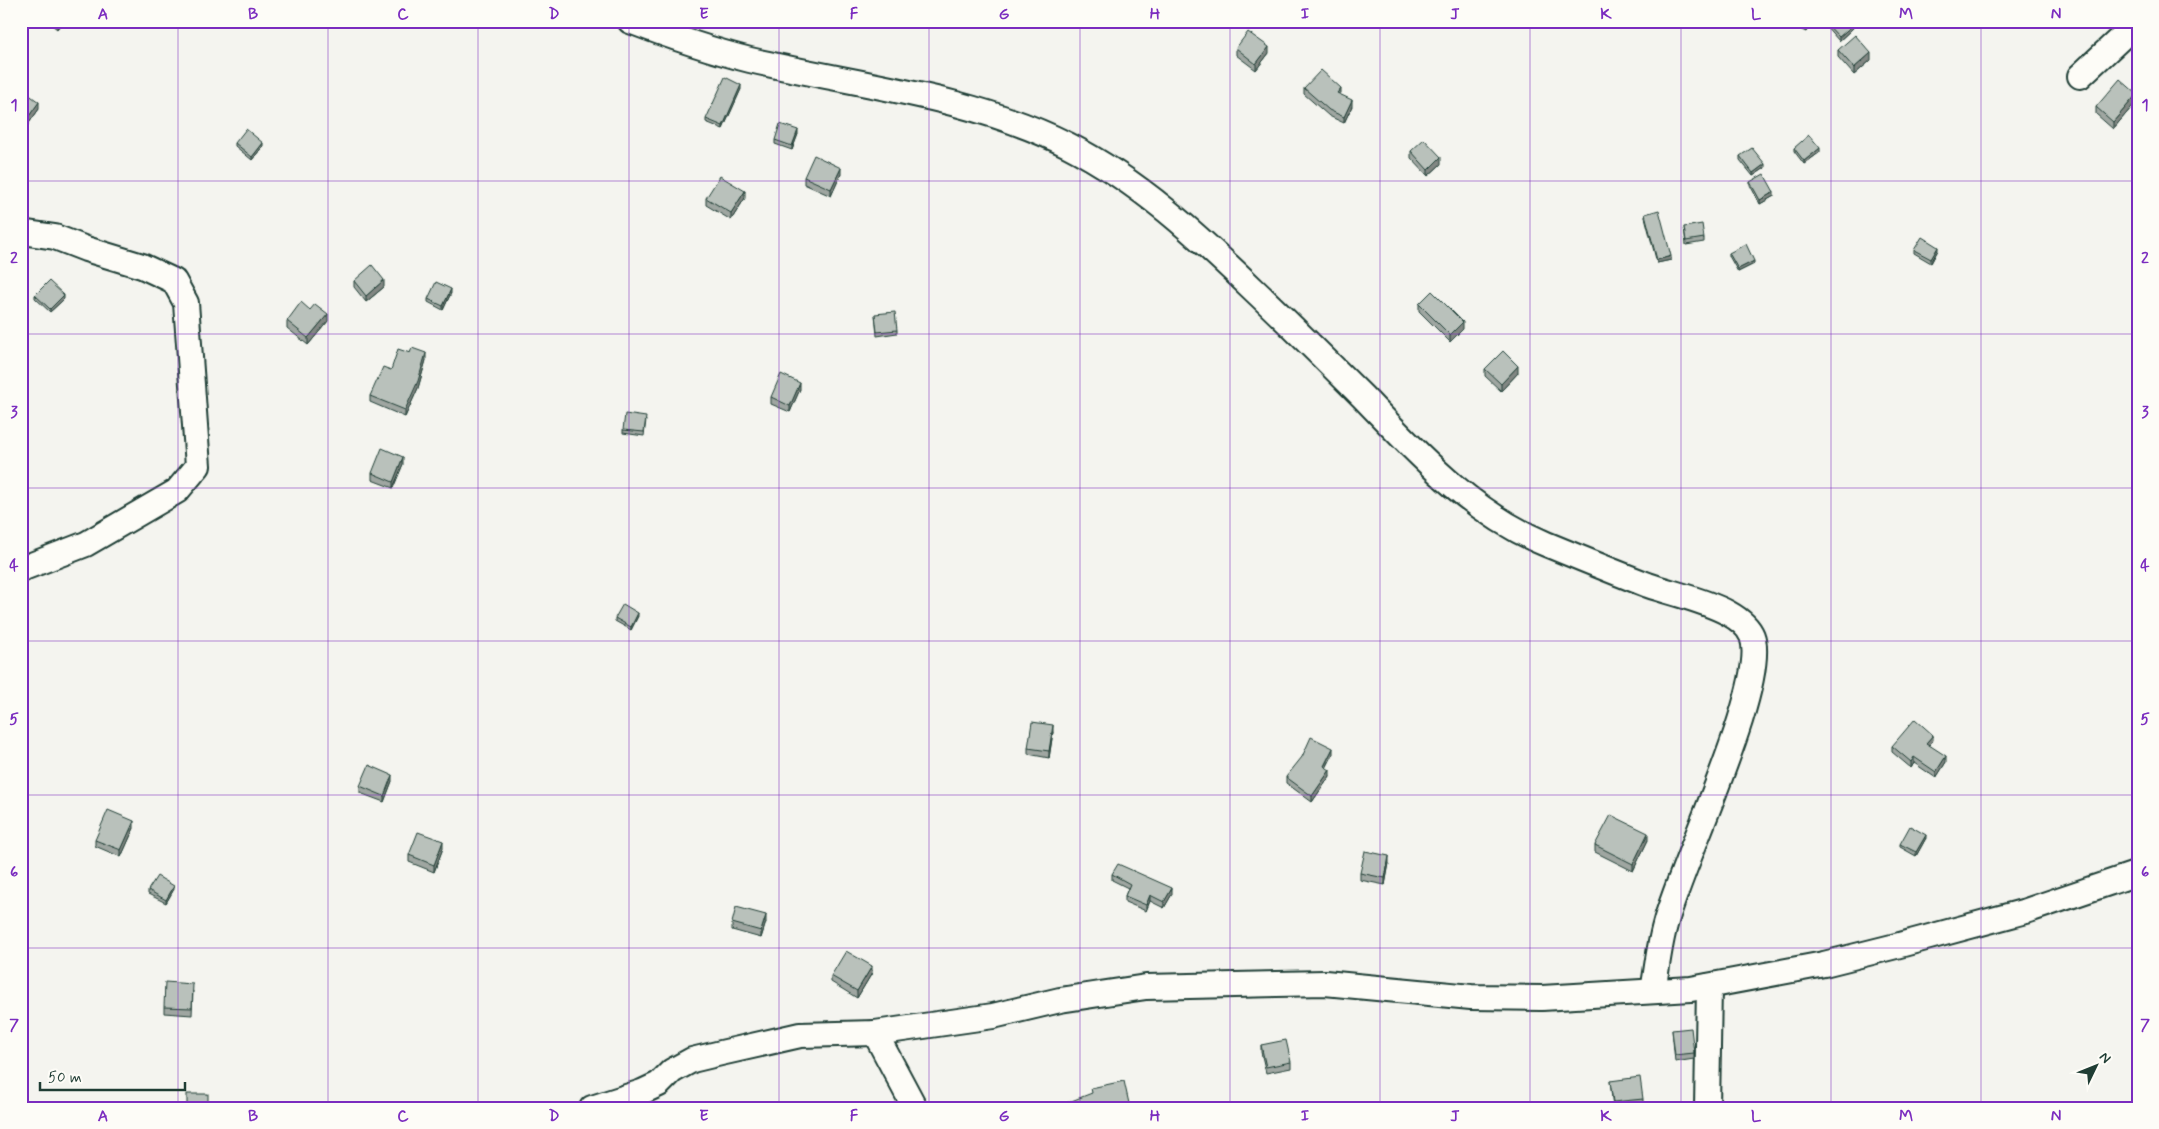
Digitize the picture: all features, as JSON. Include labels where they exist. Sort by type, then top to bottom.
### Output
[{"type":"street","points":[[630,21],[749,60],[876,85],[1009,121],[1069,146],[1136,186],[1195,233],[1314,347],[1448,482],[1480,507],[1522,534],[1638,581],[1726,612],[1748,628],[1756,651],[1754,668],[1713,796],[1665,923],[1652,991]]},
{"type":"street","points":[[2080,76],[2138,22]]},
{"type":"street","points":[[21,232],[55,236],[86,249],[142,266],[174,281],[186,304],[198,466],[177,491],[86,544],[21,569]]},
{"type":"street","points":[[592,1108],[642,1092],[659,1084],[672,1072],[692,1060],[721,1052],[800,1036],[875,1033],[993,1016],[1060,1000],[1146,987],[1326,983],[1471,997],[1542,998],[1709,986],[1824,964],[1896,946],[2026,911],[2138,873]]},
{"type":"street","points":[[1707,1108],[1709,986]]},
{"type":"street","points":[[875,1033],[915,1108]]},
{"type":"building","points":[[1796,21],[1808,21],[1806,26]]},
{"type":"building","points":[[1826,21],[1850,21],[1853,25],[1839,37]]},
{"type":"building","points":[[1248,32],[1269,47],[1256,64],[1236,48]]},
{"type":"building","points":[[1855,35],[1871,53],[1854,68],[1838,50]]},
{"type":"building","points":[[1321,70],[1341,88],[1337,93],[1352,100],[1344,117],[1329,110],[1304,88]]},
{"type":"building","points":[[725,77],[741,85],[723,126],[706,119]]},
{"type":"building","points":[[2120,79],[2137,94],[2113,122],[2096,107]]},
{"type":"building","points":[[21,89],[39,102],[24,123],[21,121]]},
{"type":"building","points":[[780,124],[798,130],[792,146],[775,140]]},
{"type":"building","points":[[246,129],[263,143],[252,157],[235,143]]},
{"type":"building","points":[[1809,135],[1820,148],[1804,161],[1794,148]]},
{"type":"building","points":[[1424,139],[1441,157],[1428,170],[1411,151]]},
{"type":"building","points":[[1752,148],[1765,164],[1753,173],[1740,156]]},
{"type":"building","points":[[814,155],[841,168],[831,189],[804,177]]},
{"type":"building","points":[[1764,174],[1774,192],[1760,200],[1750,182]]},
{"type":"building","points":[[720,176],[745,191],[731,213],[706,198]]},
{"type":"building","points":[[1659,210],[1671,256],[1657,260],[1645,214]]},
{"type":"building","points":[[1702,224],[1704,238],[1686,241],[1684,227]]},
{"type":"building","points":[[1922,237],[1938,247],[1931,259],[1914,250]]},
{"type":"building","points":[[1746,244],[1754,261],[1738,269],[1729,253]]},
{"type":"building","points":[[372,265],[384,280],[366,296],[354,281]]},
{"type":"building","points":[[49,281],[64,295],[50,309],[35,295]]},
{"type":"building","points":[[436,282],[451,289],[443,306],[428,299]]},
{"type":"building","points":[[1432,291],[1463,322],[1450,335],[1419,304]]},
{"type":"building","points":[[301,302],[310,310],[315,304],[328,314],[308,338],[287,321]]},
{"type":"building","points":[[895,312],[897,330],[877,332],[875,314]]},
{"type":"building","points":[[412,348],[426,353],[418,381],[405,410],[370,396],[383,367],[391,370],[398,349],[410,353]]},
{"type":"building","points":[[1503,351],[1518,366],[1501,384],[1485,369]]},
{"type":"building","points":[[781,374],[800,383],[790,406],[771,397]]},
{"type":"building","points":[[625,414],[646,417],[644,432],[623,430]]},
{"type":"building","points":[[382,448],[403,457],[393,482],[372,473]]},
{"type":"building","points":[[623,604],[638,613],[631,627],[615,618]]},
{"type":"building","points":[[1915,719],[1933,735],[1926,743],[1946,756],[1936,772],[1914,757],[1911,762],[1892,746]]},
{"type":"building","points":[[1032,722],[1053,725],[1049,751],[1028,748]]},
{"type":"building","points":[[1311,737],[1333,748],[1324,766],[1330,770],[1312,796],[1286,777],[1302,757]]},
{"type":"building","points":[[369,765],[392,775],[384,796],[360,786]]},
{"type":"building","points":[[108,810],[134,821],[121,850],[95,840]]},
{"type":"building","points":[[1611,815],[1648,833],[1633,864],[1595,845]]},
{"type":"building","points":[[1910,826],[1926,835],[1916,852],[1900,844]]},
{"type":"building","points":[[418,832],[443,841],[434,865],[409,855]]},
{"type":"building","points":[[1365,851],[1389,856],[1385,878],[1360,873]]},
{"type":"building","points":[[1118,864],[1172,888],[1164,902],[1150,895],[1146,905],[1125,896],[1130,884],[1112,874]]},
{"type":"building","points":[[157,876],[174,886],[166,900],[148,890]]},
{"type":"building","points":[[736,907],[766,915],[761,931],[732,923]]},
{"type":"building","points":[[846,951],[872,966],[857,991],[831,976]]},
{"type":"building","points":[[165,982],[193,984],[192,1008],[164,1007]]},
{"type":"building","points":[[21,1028],[27,1031],[21,1046]]},
{"type":"building","points":[[1691,1028],[1694,1053],[1675,1055],[1672,1030]]},
{"type":"building","points":[[1286,1040],[1291,1062],[1266,1067],[1261,1045]]},
{"type":"building","points":[[1640,1077],[1643,1099],[1613,1102],[1610,1081]]},
{"type":"building","points":[[1124,1081],[1130,1108],[1056,1107],[1092,1093],[1091,1088]]},
{"type":"building","points":[[187,1094],[208,1094],[208,1108],[187,1108]]}]
